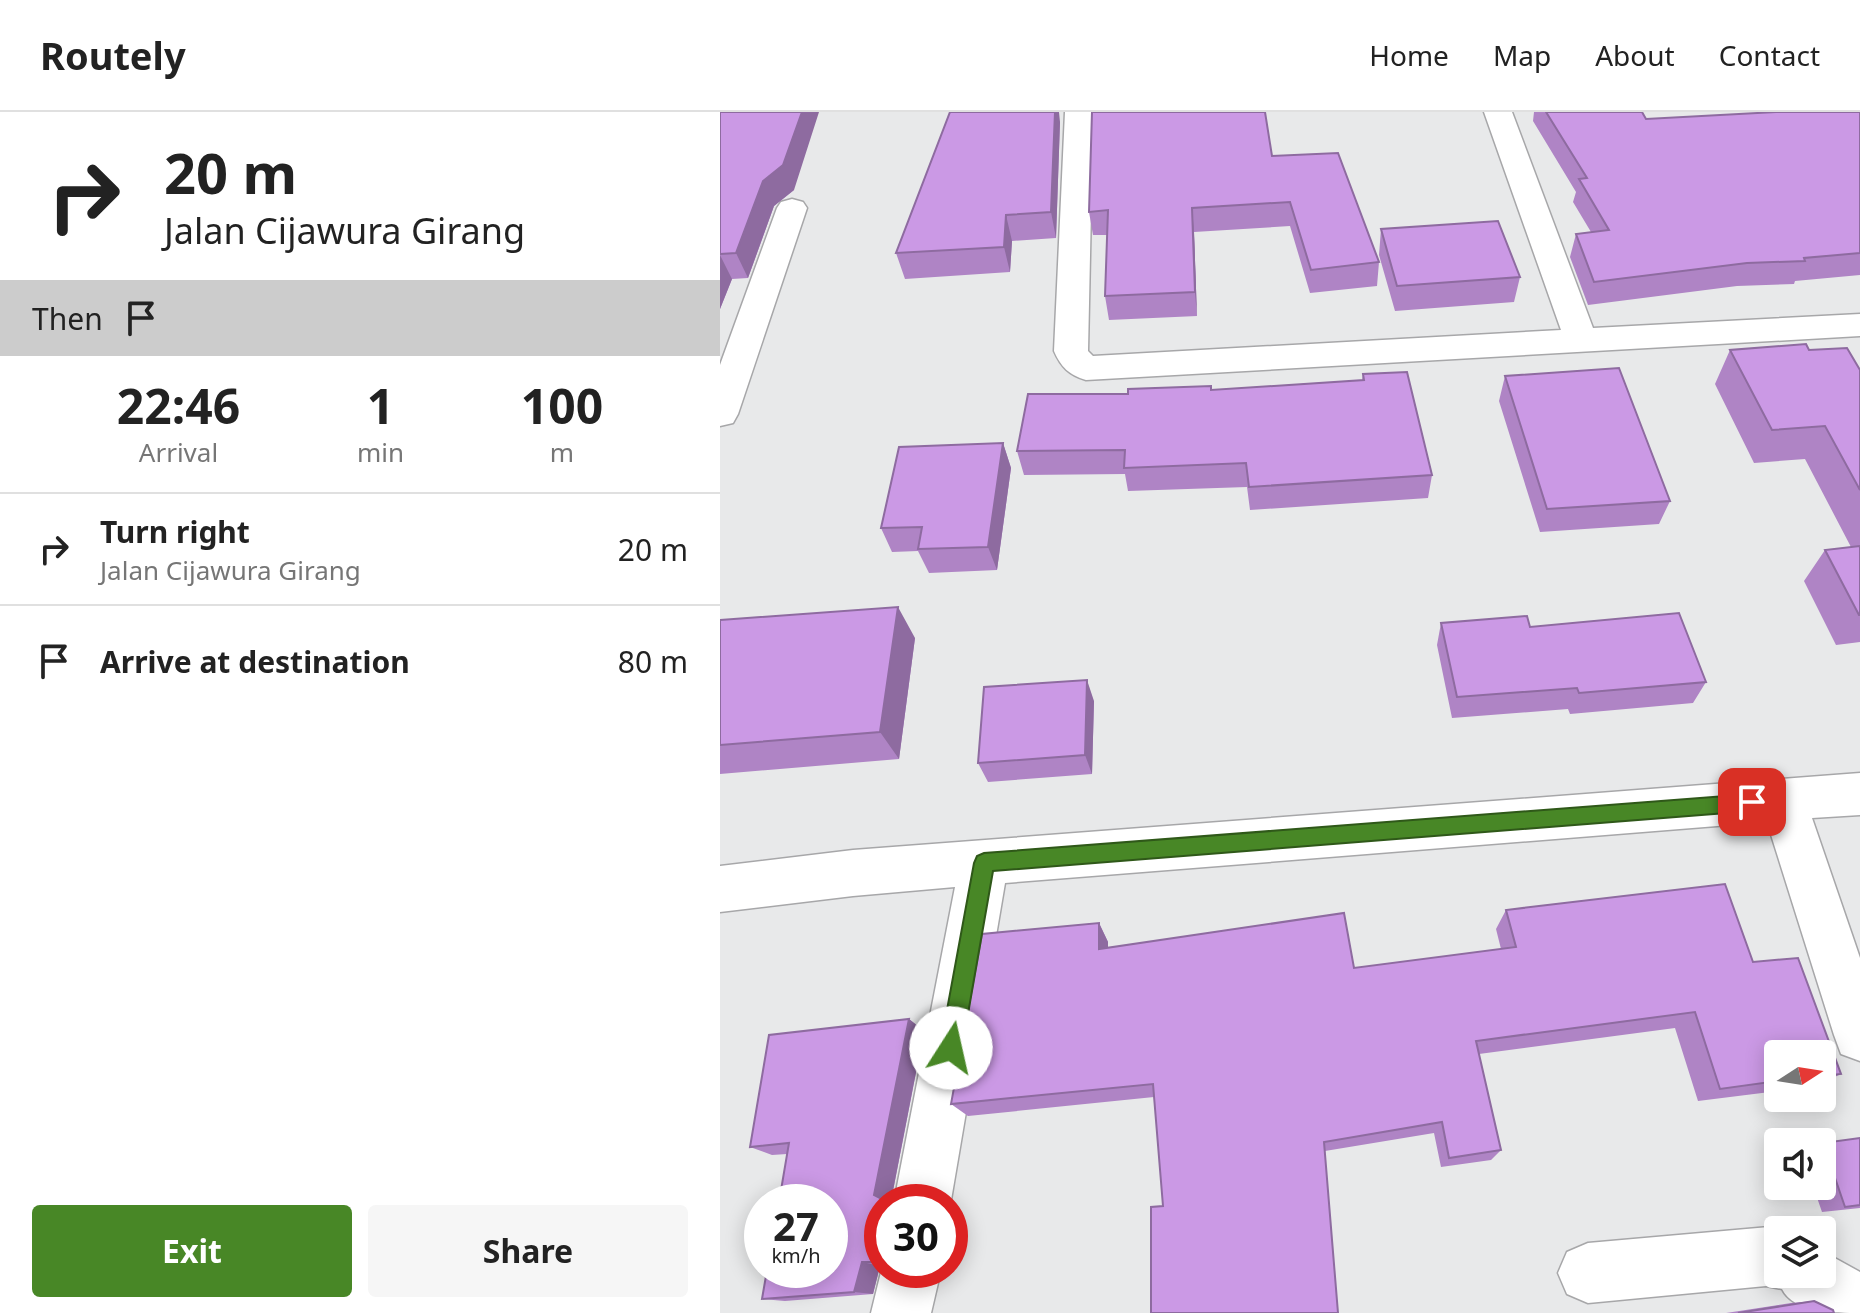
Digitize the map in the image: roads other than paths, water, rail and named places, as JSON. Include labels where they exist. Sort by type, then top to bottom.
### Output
[{"type":"street","points":[[1079,112],[1071,351],[1075,360],[1086,368],[1860,325]]},
{"type":"street","points":[[1498,112],[1581,340]]},
{"type":"street","points":[[720,414],[792,208]]},
{"type":"street","points":[[720,889],[853,873],[1860,794]]},
{"type":"street","points":[[1783,800],[1860,1035]]},
{"type":"street","points":[[926,1184],[984,863]]},
{"type":"street","points":[[1588,1273],[1764,1256]]},
{"type":"street","points":[[901,1313],[907,1288]]},
{"type":"street","points":[[1829,1288],[1860,1306]]}]
